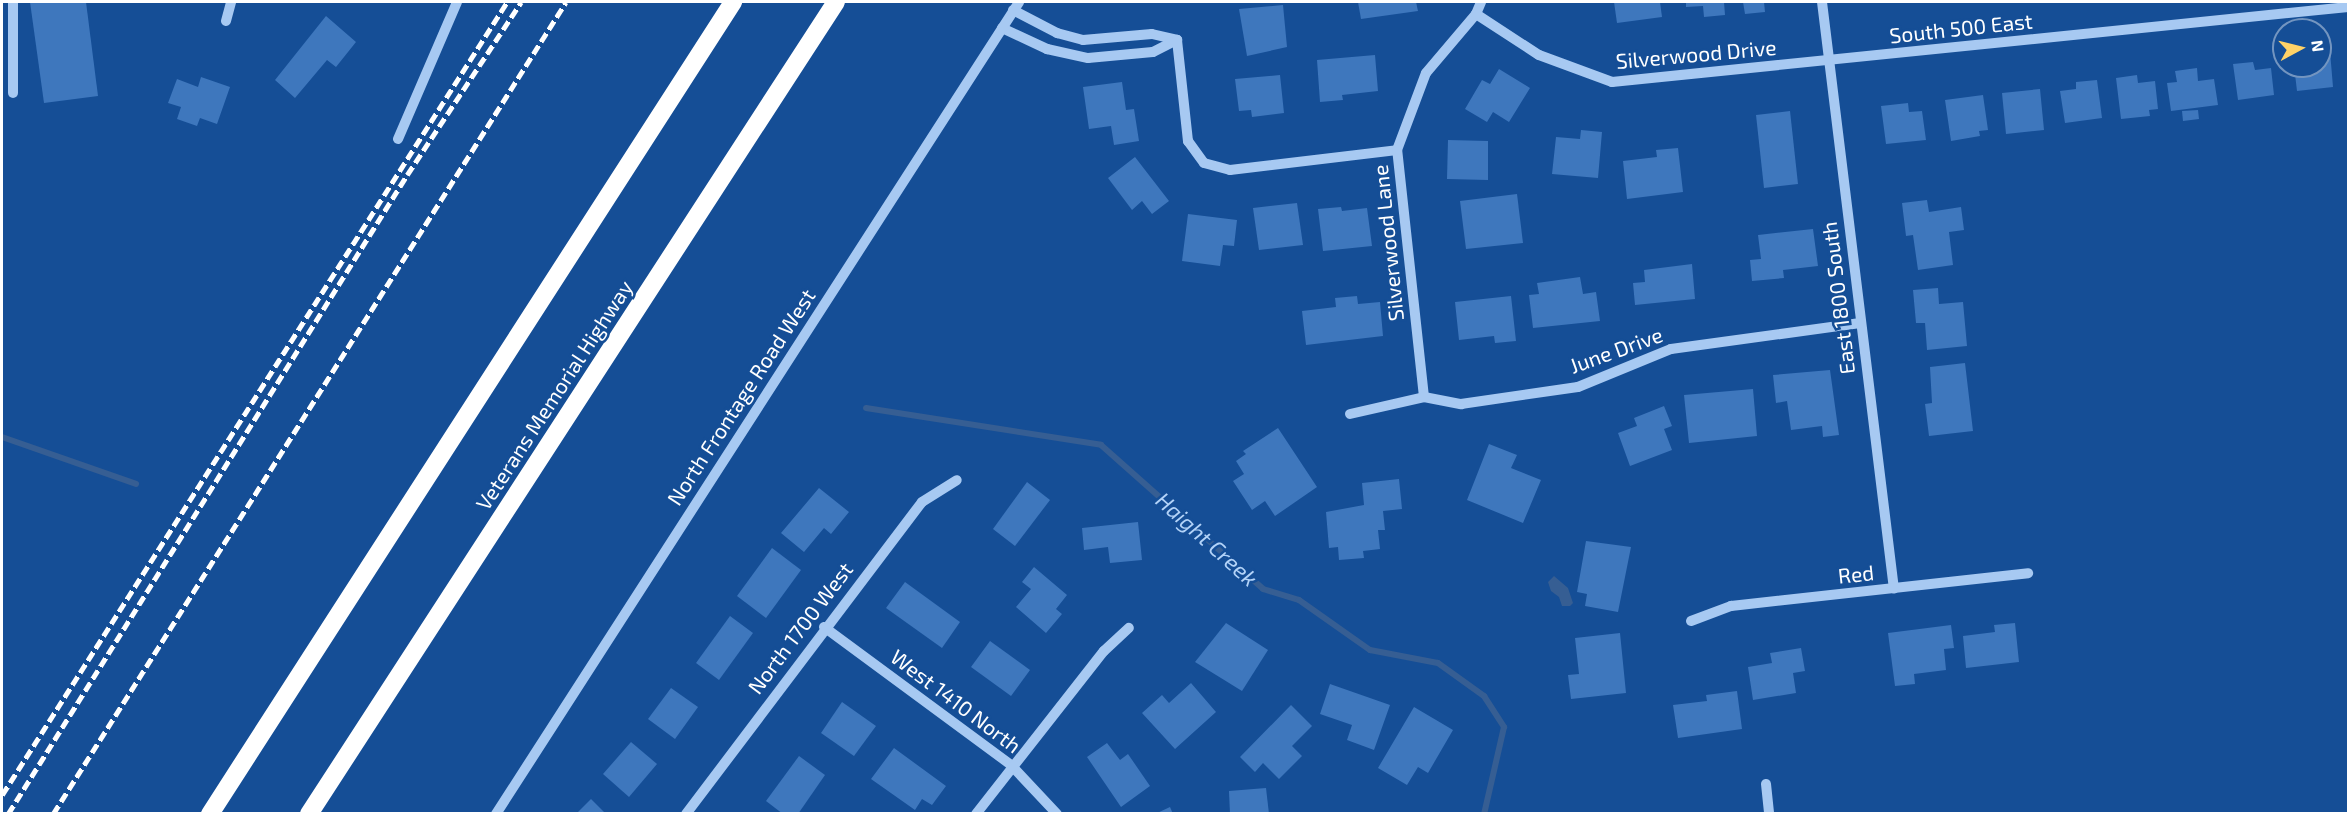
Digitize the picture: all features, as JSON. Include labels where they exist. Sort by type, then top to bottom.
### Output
[{"type":"highway","points":[[210,813],[733,2]]},
{"type":"highway","name":"Veterans Memorial Highway","points":[[309,813],[836,2]]},
{"type":"street","points":[[13,2],[13,93]]},
{"type":"street","points":[[226,21],[231,2]]},
{"type":"street","points":[[398,139],[457,2]]},
{"type":"street","name":"Silverwood Lane","points":[[1424,397],[1397,150],[1426,73],[1476,14],[1480,2]]},
{"type":"street","name":"East 1800 South","points":[[1822,2],[1894,590]]},
{"type":"street","points":[[1016,6],[1057,33],[1083,40],[1152,34],[1177,40]]},
{"type":"street","name":"North Frontage Road West","points":[[496,813],[1016,6]]},
{"type":"street","name":"South 500 East","points":[[1829,61],[2349,7]]},
{"type":"street","name":"Silverwood Drive","points":[[1476,14],[1539,55],[1612,82],[1829,61]]},
{"type":"street","points":[[1002,28],[1047,50],[1088,58],[1154,52],[1177,40]]},
{"type":"street","points":[[1177,40],[1188,141],[1204,163],[1230,170],[1397,150]]},
{"type":"street","name":"June Drive","points":[[1350,414],[1424,397],[1461,404],[1578,387],[1671,349],[1860,323]]},
{"type":"street","name":"North 1700 West","points":[[686,813],[824,627],[922,502],[957,480]]},
{"type":"street","name":"Red","points":[[1690,621],[1731,606],[1894,590],[2028,573]]},
{"type":"street","name":"West 1410 North","points":[[824,627],[1011,765],[1057,813]]},
{"type":"street","points":[[976,813],[1011,765],[1104,651],[1129,628]]},
{"type":"street","points":[[1766,784],[1769,813]]},
{"type":"water","points":[[1554,576],[1568,588],[1573,603],[1570,606],[1562,606],[1559,597],[1551,591],[1548,582]]},
{"type":"building","points":[[30,2],[86,2],[98,96],[44,103]]},
{"type":"building","points":[[1358,2],[1416,2],[1418,11],[1361,19]]},
{"type":"building","points":[[1614,2],[1660,2],[1662,17],[1617,23]]},
{"type":"building","points":[[1686,2],[1724,2],[1725,15],[1704,17],[1703,6],[1686,7]]},
{"type":"building","points":[[1743,2],[1764,2],[1765,12],[1745,14]]},
{"type":"building","points":[[1283,5],[1287,47],[1247,56],[1239,9]]},
{"type":"building","points":[[326,16],[356,42],[336,67],[327,60],[295,98],[275,80]]},
{"type":"building","points":[[1375,55],[1378,91],[1342,95],[1343,100],[1320,102],[1317,60]]},
{"type":"building","points":[[2253,62],[2255,70],[2271,68],[2274,95],[2238,100],[2233,64]]},
{"type":"building","points":[[2197,68],[2198,81],[2214,79],[2218,105],[2171,111],[2167,83],[2177,82],[2175,71]]},
{"type":"building","points":[[1499,69],[1530,88],[1509,122],[1493,112],[1487,122],[1465,109],[1482,80],[1490,84]]},
{"type":"building","points":[[1280,75],[1284,113],[1252,117],[1251,110],[1239,111],[1235,79]]},
{"type":"building","points":[[2137,75],[2138,83],[2155,81],[2158,109],[2149,110],[2150,116],[2121,119],[2116,78]]},
{"type":"building","points":[[2332,75],[2333,87],[2297,91],[2295,78],[2332,78]]},
{"type":"building","points":[[201,77],[230,87],[217,124],[200,118],[197,126],[177,119],[181,107],[168,103],[177,79],[198,87]]},
{"type":"building","points":[[2097,80],[2102,118],[2065,123],[2060,91],[2076,89],[2076,82]]},
{"type":"building","points":[[1122,82],[1126,110],[1134,109],[1139,141],[1114,145],[1111,126],[1089,129],[1083,87]]},
{"type":"building","points":[[2040,89],[2044,130],[2006,134],[2002,93]]},
{"type":"building","points":[[1983,95],[1988,130],[1979,131],[1980,136],[1951,141],[1945,100]]},
{"type":"building","points":[[1908,103],[1909,112],[1922,111],[1926,140],[1886,144],[1881,106]]},
{"type":"building","points":[[2198,110],[2199,119],[2183,121],[2182,111]]},
{"type":"building","points":[[1790,111],[1798,184],[1764,188],[1756,115]]},
{"type":"building","points":[[1581,130],[1602,132],[1598,178],[1552,174],[1556,137],[1580,139]]},
{"type":"building","points":[[1448,140],[1488,141],[1488,180],[1447,179]]},
{"type":"building","points":[[1678,148],[1683,192],[1627,199],[1623,161],[1657,157],[1656,150]]},
{"type":"building","points":[[1135,157],[1169,201],[1152,214],[1142,201],[1132,210],[1108,178]]},
{"type":"building","points":[[1517,194],[1523,243],[1466,249],[1460,201]]},
{"type":"building","points":[[1927,200],[1929,212],[1961,207],[1964,230],[1949,232],[1953,265],[1918,270],[1913,235],[1906,236],[1902,203]]},
{"type":"building","points":[[1297,203],[1303,245],[1259,250],[1253,208]]},
{"type":"building","points":[[1341,207],[1342,211],[1367,208],[1372,246],[1323,251],[1318,209]]},
{"type":"building","points":[[1188,214],[1237,220],[1234,246],[1223,245],[1220,266],[1182,261]]},
{"type":"building","points":[[1813,229],[1818,266],[1783,270],[1784,278],[1752,281],[1750,260],[1761,259],[1758,235]]},
{"type":"building","points":[[1692,264],[1695,299],[1635,305],[1633,283],[1645,282],[1644,270]]},
{"type":"building","points":[[1580,277],[1583,294],[1596,292],[1600,321],[1533,328],[1529,295],[1539,294],[1537,283]]},
{"type":"building","points":[[1938,288],[1939,304],[1963,302],[1967,346],[1927,350],[1925,323],[1916,323],[1913,290]]},
{"type":"building","points":[[1357,296],[1358,304],[1380,302],[1383,336],[1306,345],[1302,311],[1336,307],[1335,298]]},
{"type":"building","points":[[1511,296],[1516,341],[1495,343],[1494,336],[1459,340],[1455,302]]},
{"type":"building","points":[[1965,363],[1973,431],[1929,436],[1925,404],[1932,403],[1930,367]]},
{"type":"building","points":[[1830,370],[1839,435],[1823,437],[1822,426],[1791,430],[1787,401],[1776,403],[1773,375]]},
{"type":"building","points":[[1753,389],[1757,436],[1689,443],[1684,395]]},
{"type":"building","points":[[1664,406],[1672,426],[1664,429],[1672,450],[1630,466],[1618,433],[1637,426],[1634,418]]},
{"type":"building","points":[[1278,428],[1317,487],[1275,516],[1265,501],[1252,510],[1233,481],[1244,474],[1236,461],[1246,454],[1243,451]]},
{"type":"building","points":[[1489,444],[1517,455],[1511,468],[1541,480],[1523,523],[1467,500]]},
{"type":"building","points":[[1399,479],[1402,509],[1383,511],[1385,530],[1378,530],[1380,549],[1363,551],[1364,558],[1339,560],[1338,547],[1329,548],[1326,512],[1364,505],[1362,483]]},
{"type":"building","points":[[1027,482],[1050,500],[1015,546],[993,529]]},
{"type":"building","points":[[819,488],[849,512],[831,534],[824,528],[804,552],[781,533]]},
{"type":"building","points":[[1138,522],[1142,560],[1110,563],[1108,547],[1084,550],[1082,528]]},
{"type":"building","points":[[1586,541],[1631,547],[1618,612],[1585,606],[1587,594],[1577,592]]},
{"type":"building","points":[[772,548],[801,570],[766,618],[737,596]]},
{"type":"building","points":[[1034,567],[1067,595],[1056,609],[1062,614],[1046,633],[1016,607],[1031,589],[1022,582]]},
{"type":"building","points":[[905,582],[960,622],[942,648],[886,608]]},
{"type":"building","points":[[730,616],[753,633],[719,680],[696,663]]},
{"type":"building","points":[[1226,623],[1268,650],[1242,691],[1195,662]]},
{"type":"building","points":[[2015,623],[2019,662],[1966,668],[1963,636],[1995,632],[1994,625]]},
{"type":"building","points":[[1951,625],[1954,648],[1944,649],[1946,670],[1914,674],[1915,684],[1895,686],[1888,633]]},
{"type":"building","points":[[1620,633],[1626,693],[1571,699],[1568,675],[1579,674],[1575,638]]},
{"type":"building","points":[[990,641],[1030,670],[1011,696],[971,667]]},
{"type":"building","points":[[1801,648],[1805,671],[1793,673],[1796,693],[1753,700],[1748,667],[1772,663],[1770,653]]},
{"type":"building","points":[[1191,683],[1216,712],[1175,749],[1142,713],[1162,695],[1169,703]]},
{"type":"building","points":[[1330,684],[1390,705],[1374,750],[1347,740],[1352,725],[1320,714]]},
{"type":"building","points":[[671,688],[698,707],[675,739],[648,719]]},
{"type":"building","points":[[1737,691],[1742,729],[1678,738],[1673,705],[1707,701],[1706,695]]},
{"type":"building","points":[[842,702],[876,726],[854,756],[821,733]]},
{"type":"building","points":[[1291,705],[1312,726],[1292,746],[1302,756],[1279,779],[1263,763],[1255,772],[1240,757]]},
{"type":"building","points":[[1414,707],[1453,730],[1428,773],[1418,767],[1407,785],[1378,768]]},
{"type":"building","points":[[631,742],[657,764],[629,797],[603,774]]},
{"type":"building","points":[[1107,743],[1120,760],[1128,754],[1150,786],[1121,807],[1087,757]]},
{"type":"building","points":[[894,748],[946,786],[932,805],[922,799],[915,810],[871,779]]},
{"type":"building","points":[[799,756],[825,775],[798,814],[783,814],[766,801]]},
{"type":"building","points":[[1266,788],[1269,814],[1230,814],[1229,791]]},
{"type":"building","points":[[591,799],[606,814],[576,814]]},
{"type":"building","points":[[1170,807],[1173,814],[1155,814]]},
{"type":"waterway","name":"Haight Creek","points":[[866,408],[1101,445],[1263,589],[1299,600],[1370,650],[1438,663],[1484,696],[1504,727],[1484,814]]},
{"type":"waterway","name":"Haight Creek","points":[[2,437],[136,484]]},
{"type":"railway","points":[[2,795],[507,2]]},
{"type":"railway","points":[[8,814],[407,175],[521,2]]},
{"type":"railway","points":[[53,814],[566,2]]}]
